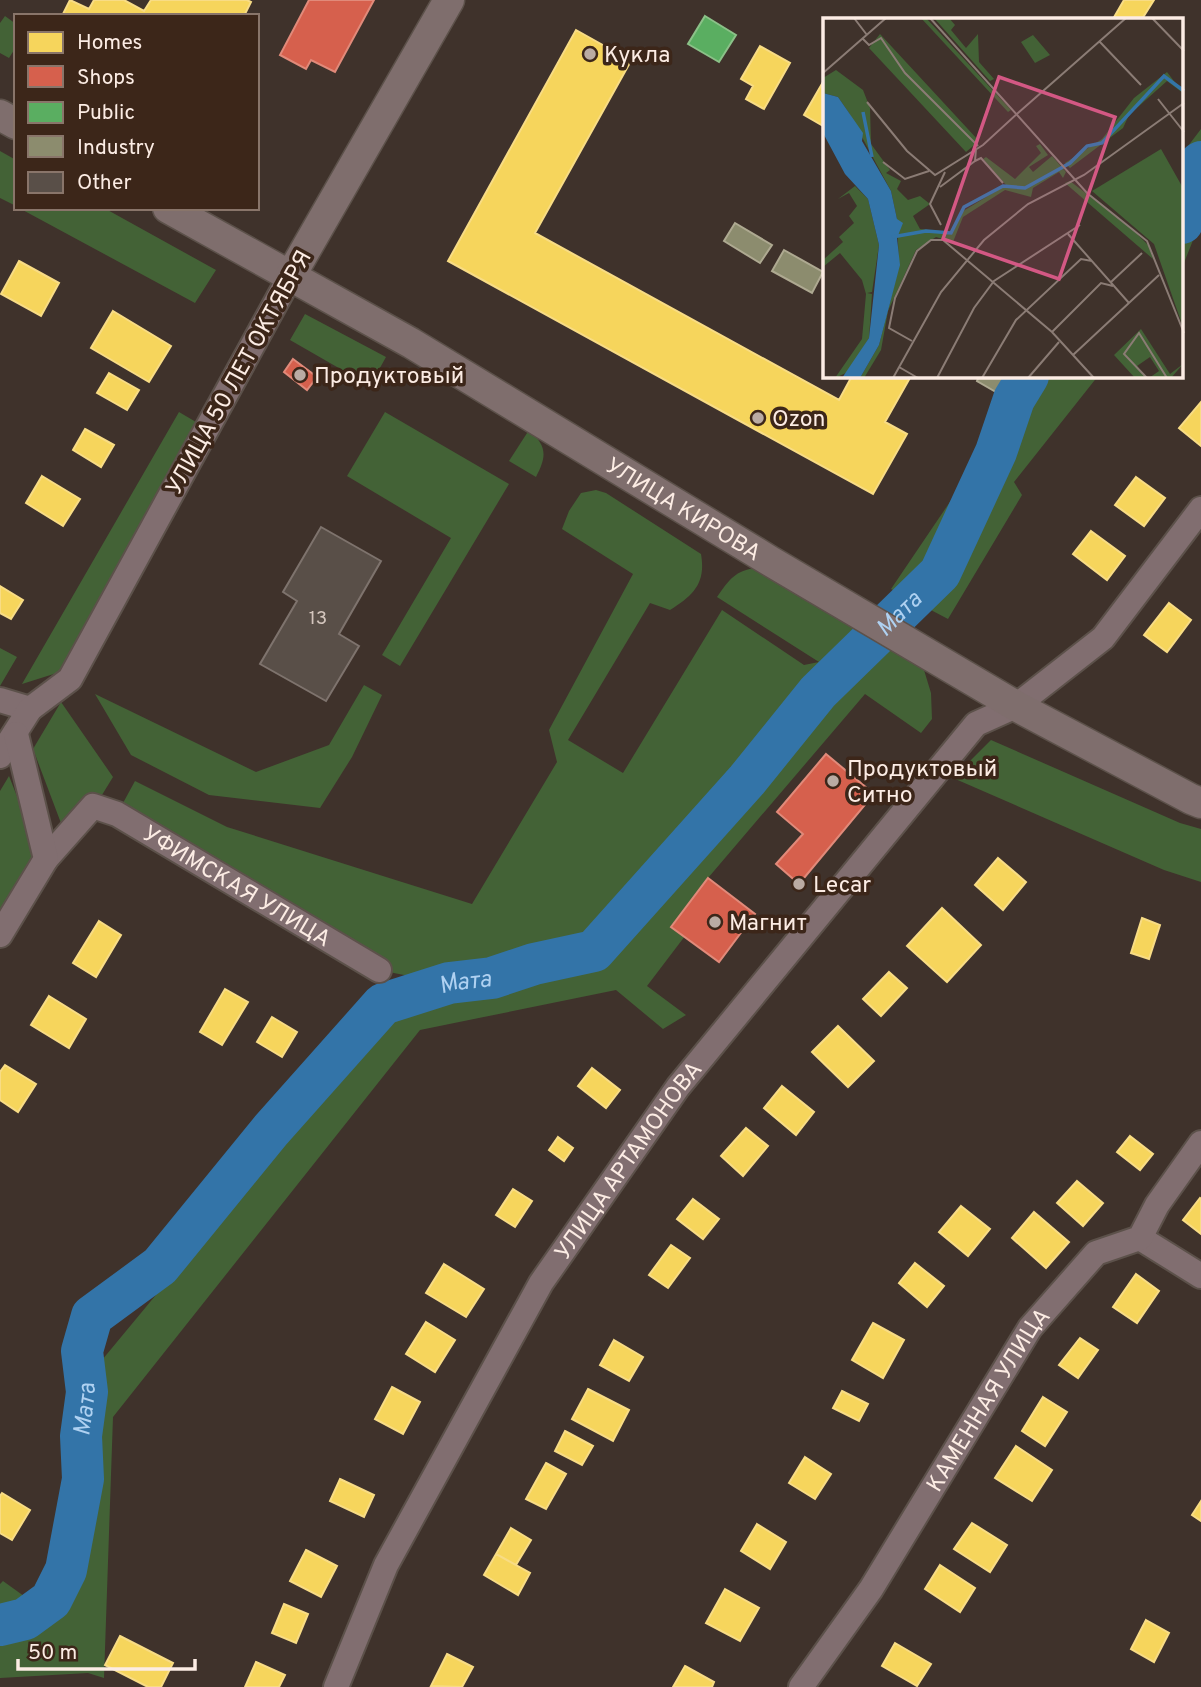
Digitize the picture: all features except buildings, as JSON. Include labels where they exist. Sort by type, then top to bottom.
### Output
[{"type":"main road","name":"УЛИЦА 50 ЛЕТ ОКТЯБРЯ","points":[[291,275],[449,0]]},
{"type":"main road","name":"УЛИЦА КИРОВА","points":[[172,210],[411,343],[1016,706],[1201,803]]},
{"type":"street","name":"УЛИЦА 50 ЛЕТ ОКТЯБРЯ","points":[[0,756],[30,709],[70,679],[291,275]]},
{"type":"street","name":"УЛИЦА АРТАМОНОВА","points":[[336,1687],[386,1564],[541,1283],[678,1087],[976,724],[1016,706],[1103,638],[1201,509]]},
{"type":"street","points":[[0,700],[30,709]]},
{"type":"street","points":[[0,935],[46,859],[16,734]]},
{"type":"street","name":"УФИМСКАЯ УЛИЦА","points":[[46,859],[93,806],[117,814],[379,970]]},
{"type":"street","points":[[1201,1143],[1157,1205],[1140,1238],[1201,1276]]},
{"type":"street","name":"КАМЕННАЯ УЛИЦА","points":[[801,1687],[871,1589],[1030,1328],[1096,1252],[1140,1238]]},
{"type":"green space","points":[[5,16],[14,23],[14,50],[9,58],[0,53],[0,23]]},
{"type":"green space","points":[[1201,129],[1201,220],[1184,263],[1184,151]]},
{"type":"green space","points":[[0,151],[14,159],[14,205],[0,198]]},
{"type":"green space","points":[[23,210],[108,210],[216,270],[195,303]]},
{"type":"green space","points":[[305,314],[386,357],[370,386],[290,340]]},
{"type":"green space","points":[[1034,378],[1096,378],[1014,482],[1022,495],[948,619],[891,589]]},
{"type":"green space","points":[[179,412],[196,422],[60,672],[22,684]]},
{"type":"green space","points":[[385,412],[509,484],[400,666],[382,655],[451,538],[347,476]]},
{"type":"green space","points":[[529,430],[539,441],[543,452],[536,477],[509,461]]},
{"type":"green space","points":[[596,490],[606,493],[701,554],[702,573],[692,593],[670,610],[650,603],[568,740],[623,773],[722,610],[804,665],[819,662],[717,597],[733,577],[743,571],[757,568],[901,653],[924,670],[931,693],[932,719],[921,733],[865,694],[708,878],[671,926],[685,936],[647,986],[686,1015],[663,1029],[616,990],[420,1030],[113,1417],[104,1678],[88,1673],[0,1678],[0,1584],[3,1581],[35,1604],[57,1574],[78,1389],[387,1016],[414,977],[379,970],[117,814],[135,781],[227,827],[472,904],[557,762],[549,730],[633,574],[562,529],[569,511],[581,493]]},
{"type":"green space","points":[[0,648],[17,657],[0,686]]},
{"type":"green space","points":[[364,685],[382,695],[352,757],[320,808],[209,795],[131,755],[95,694],[256,772],[329,745]]},
{"type":"green space","points":[[61,702],[113,777],[70,847],[33,749]]},
{"type":"green space","points":[[991,740],[1180,823],[1201,829],[1201,882],[1164,870],[953,778]]},
{"type":"green space","points":[[9,776],[48,875],[0,944],[0,791]]},
{"type":"waterway","name":"Мата","points":[[1184,212],[1192,170],[1201,162]]},
{"type":"waterway","name":"Мата","points":[[0,1625],[25,1619],[51,1600],[66,1570],[83,1479],[81,1436],[87,1392],[82,1351],[92,1316],[160,1266],[271,1130],[383,1004],[449,983],[492,978],[534,964],[594,951],[747,780],[818,692],[940,573],[996,452],[1014,399],[1027,378]]},
{"type":"place","name":"Кукла","points":[[590,54]]},
{"type":"place","name":"Продуктовый","points":[[300,375]]},
{"type":"place","name":"Ozon","points":[[758,418]]},
{"type":"place","name":"Продуктовый Ситно","points":[[833,781]]},
{"type":"place","name":"Lecar","points":[[799,884]]},
{"type":"place","name":"Магнит","points":[[715,922]]}]
